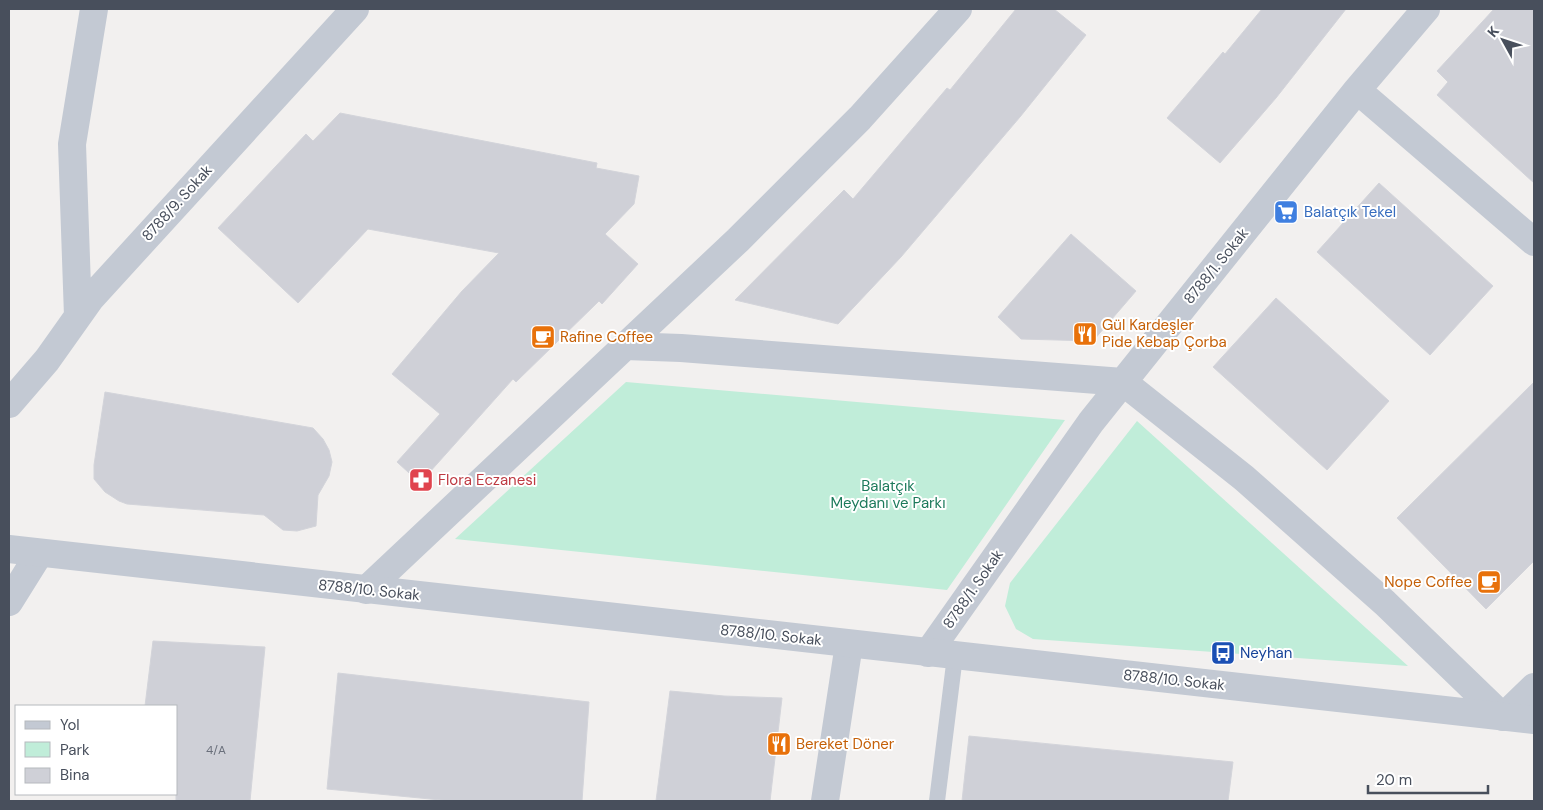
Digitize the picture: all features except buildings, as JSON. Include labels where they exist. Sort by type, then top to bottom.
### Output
[{"type":"street","points":[[78,316],[72,144],[94,9]]},
{"type":"street","name":"8788/9. Sokak","points":[[9,404],[47,360],[91,298],[355,9]]},
{"type":"street","points":[[366,590],[738,240],[860,118],[958,9]]},
{"type":"street","name":"8788/1. Sokak","points":[[928,652],[1091,422],[1357,90],[1426,9]]},
{"type":"street","points":[[1357,90],[1534,242]]},
{"type":"street","points":[[625,346],[681,348],[1123,382],[1244,478],[1370,590],[1502,717],[1534,687]]},
{"type":"street","name":"8788/10. Sokak","points":[[9,550],[1534,720]]},
{"type":"street","points":[[9,602],[39,554]]},
{"type":"street","points":[[825,801],[849,644]]},
{"type":"lane","points":[[937,801],[956,656]]},
{"type":"green space","name":"Balatçık Meydanı ve Parkı","points":[[626,382],[1065,420],[947,590],[455,539]]},
{"type":"green space","points":[[1137,421],[1408,666],[1033,639],[1016,629],[1005,606],[1010,583]]},
{"type":"place","name":"Balatçık Tekel","points":[[1286,212]]},
{"type":"place","name":"Gül Kardeşler Pide Kebap Çorba","points":[[1085,334]]},
{"type":"place","name":"Rafine Coffee","points":[[543,337]]},
{"type":"place","name":"Flora Eczanesi","points":[[421,480]]},
{"type":"place","name":"Nope Coffee","points":[[1489,582]]},
{"type":"place","name":"Neyhan","points":[[1223,653]]},
{"type":"place","name":"Bereket Döner","points":[[779,744]]}]
